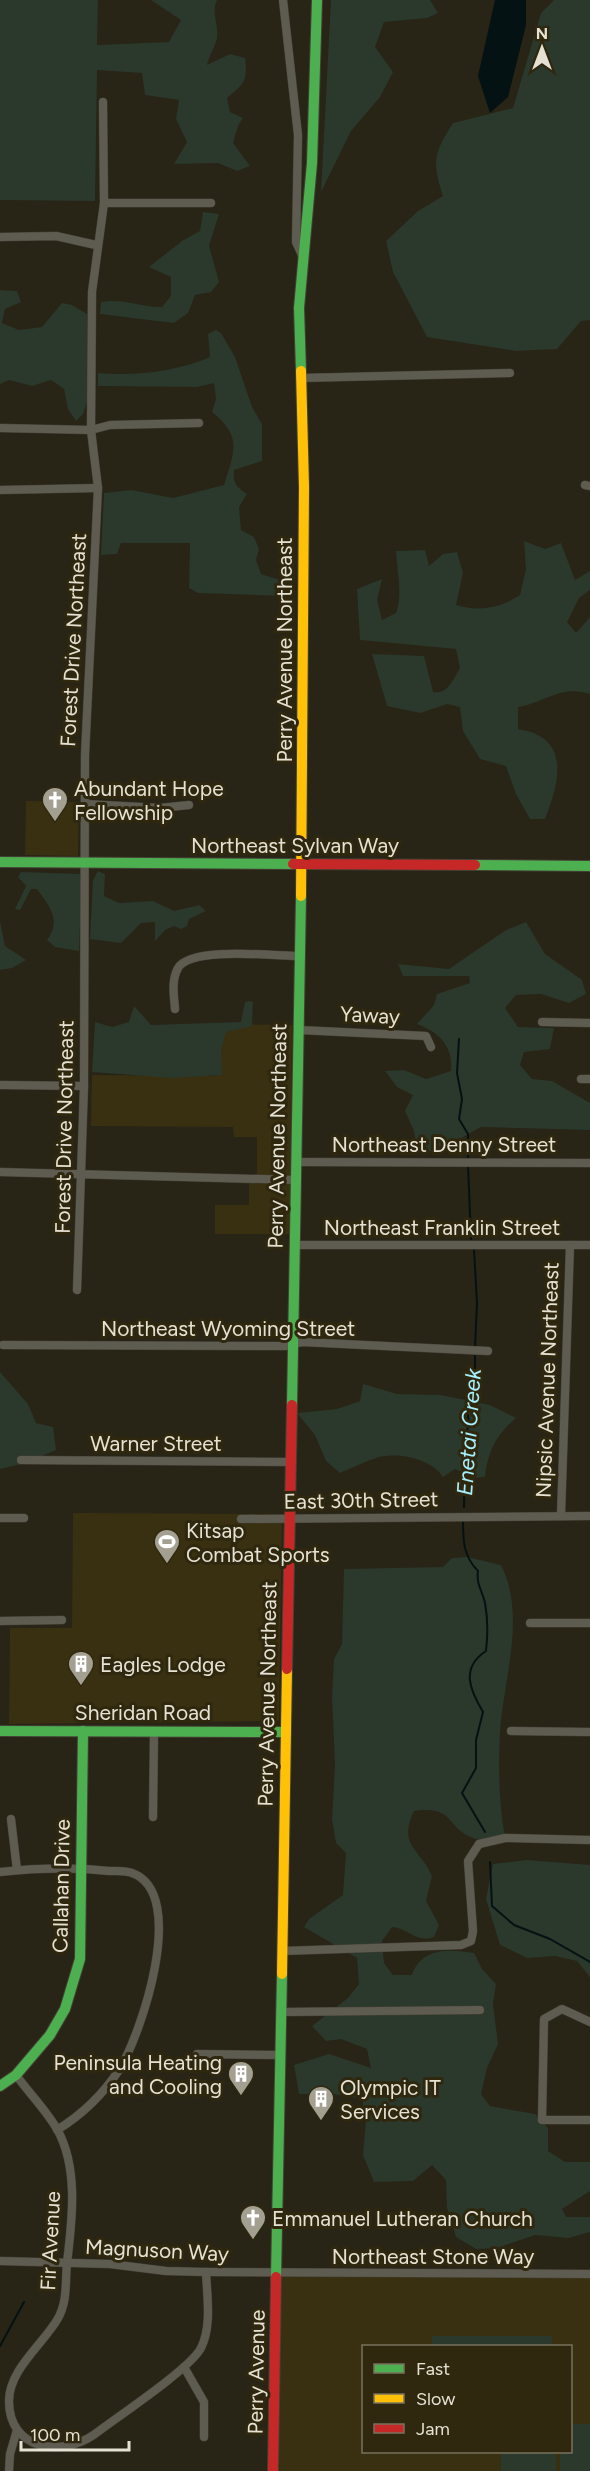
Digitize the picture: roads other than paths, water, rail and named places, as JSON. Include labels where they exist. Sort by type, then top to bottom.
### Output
[{"type":"main road","name":"Perry Avenue Northeast","points":[[277,2273],[302,865],[304,487],[298,308],[312,170],[317,0]]},
{"type":"main road","name":"Northeast Sylvan Way","points":[[0,862],[590,866]]},
{"type":"main road","name":"Sheridan Road","points":[[0,1731],[286,1732]]},
{"type":"main road","name":"Callahan Drive","points":[[0,2086],[16,2075],[50,2035],[64,2009],[80,1959],[83,1731]]},
{"type":"main road","name":"Perry Avenue","points":[[273,2471],[277,2273]]},
{"type":"street","points":[[283,0],[298,135],[296,242],[302,255]]},
{"type":"street","name":"Forest Drive Northeast","points":[[77,1290],[84,1086],[85,804],[98,488],[92,430],[92,292],[96,245],[104,203],[103,102]]},
{"type":"street","points":[[104,203],[211,203]]},
{"type":"street","points":[[0,237],[56,236],[96,245]]},
{"type":"street","points":[[301,378],[510,373]]},
{"type":"street","points":[[0,428],[92,430],[110,425],[199,423]]},
{"type":"street","points":[[0,490],[98,488]]},
{"type":"street","points":[[85,804],[160,808],[189,805]]},
{"type":"street","points":[[175,1009],[173,981],[179,966],[191,957],[209,954],[300,956]]},
{"type":"street","points":[[542,1022],[590,1023]]},
{"type":"street","name":"Yaway","points":[[299,1030],[426,1036],[431,1047]]},
{"type":"street","points":[[580,1079],[590,1079]]},
{"type":"street","points":[[0,1084],[84,1086]]},
{"type":"street","name":"Northeast Denny Street","points":[[297,1162],[590,1163]]},
{"type":"street","points":[[0,1172],[296,1180]]},
{"type":"street","name":"Northeast Franklin Street","points":[[294,1245],[590,1245]]},
{"type":"street","name":"Nipsic Avenue Northeast","points":[[561,1515],[570,1245]]},
{"type":"street","name":"Northeast Wyoming Street","points":[[3,1345],[292,1344],[302,1342],[488,1351]]},
{"type":"street","name":"Warner Street","points":[[21,1460],[291,1462]]},
{"type":"street","name":"East 30th Street","points":[[242,1519],[590,1516]]},
{"type":"street","points":[[0,1518],[24,1518]]},
{"type":"street","points":[[0,1621],[62,1620]]},
{"type":"street","points":[[530,1623],[590,1623]]},
{"type":"street","points":[[511,1731],[590,1732]]},
{"type":"street","points":[[153,1817],[154,1732]]},
{"type":"street","points":[[11,1819],[17,1870]]},
{"type":"street","points":[[282,1951],[461,1945],[471,1941],[468,1861],[479,1844],[505,1838],[590,1840]]},
{"type":"street","points":[[0,1872],[82,1868],[132,1873],[148,1884],[156,1902],[156,1959],[139,2030],[119,2070],[93,2104],[57,2130]]},
{"type":"street","points":[[590,2022],[562,2009],[551,2013],[544,2019],[542,2120],[590,2120]]},
{"type":"street","points":[[281,2012],[480,2010]]},
{"type":"street","points":[[197,2054],[280,2055]]},
{"type":"street","name":"Fir Avenue","points":[[16,2075],[57,2130],[67,2155],[72,2188],[67,2287],[62,2311],[12,2382],[9,2401],[17,2430]]},
{"type":"street","name":"Magnuson Way","points":[[0,2261],[206,2272],[277,2273]]},
{"type":"street","points":[[9,2471],[10,2454],[17,2430],[33,2443],[55,2449],[77,2444],[184,2367],[200,2349],[205,2335],[206,2272]]},
{"type":"street","name":"Northeast Stone Way","points":[[277,2273],[590,2274]]},
{"type":"street","points":[[184,2367],[204,2402],[204,2438]]},
{"type":"waterway","name":"Enetai Creek","points":[[459,1039],[457,1073],[462,1099],[459,1119],[468,1134],[468,1160]]},
{"type":"waterway","name":"Enetai Creek","points":[[468,1165],[471,1239]]},
{"type":"waterway","name":"Enetai Creek","points":[[474,1250],[477,1303],[475,1347]]},
{"type":"waterway","name":"Enetai Creek","points":[[464,1507],[465,1437],[469,1424],[467,1406],[475,1374],[475,1356]]},
{"type":"waterway","name":"Enetai Creek","points":[[463,1520],[465,1547],[469,1560],[478,1571],[484,1598],[487,1633],[486,1651],[478,1658],[470,1672],[471,1688],[483,1712],[476,1740],[476,1768],[462,1793],[485,1832]]},
{"type":"waterway","name":"Enetai Creek","points":[[490,1862],[492,1906],[514,1925],[550,1939],[590,1962]]},
{"type":"waterway","points":[[0,2346],[24,2302]]},
{"type":"place","name":"Abundant Hope Fellowship","points":[[55,823]]},
{"type":"place","name":"Kitsap Combat Sports","points":[[167,1565]]},
{"type":"place","name":"Eagles Lodge","points":[[81,1687]]},
{"type":"place","name":"Peninsula Heating and Cooling","points":[[241,2097]]},
{"type":"place","name":"Olympic IT Services","points":[[321,2122]]},
{"type":"place","name":"Emmanuel Lutheran Church","points":[[253,2241]]}]
